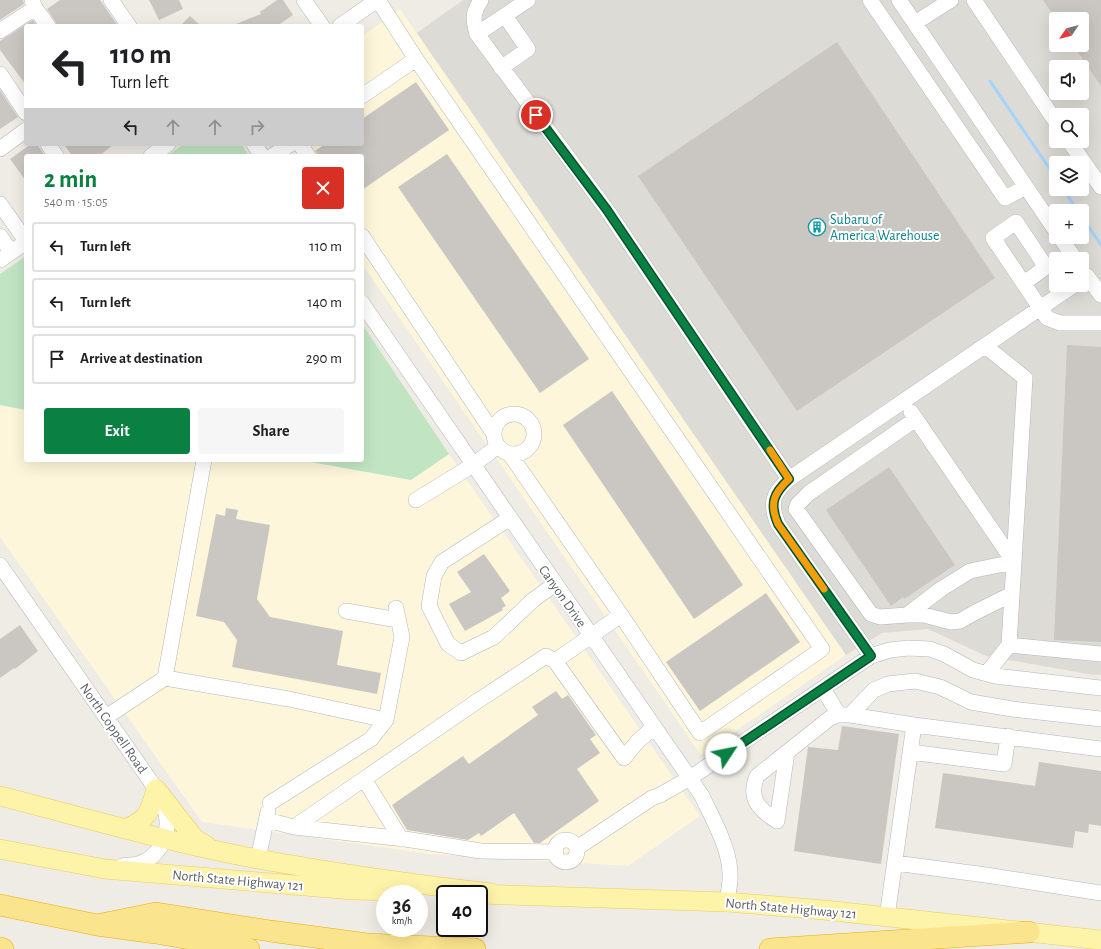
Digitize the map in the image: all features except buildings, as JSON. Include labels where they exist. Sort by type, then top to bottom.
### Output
[{"type":"highway","points":[[0,905],[97,925],[156,933],[249,949]]},
{"type":"highway","points":[[97,925],[156,913],[270,931],[367,944],[475,949]]},
{"type":"highway","points":[[770,949],[1029,932]]},
{"type":"main road","points":[[127,828],[139,823],[145,817],[151,808],[156,789]]},
{"type":"main road","points":[[156,789],[195,839],[213,849]]},
{"type":"main road","points":[[0,796],[165,838],[258,859],[409,883],[505,895]]},
{"type":"main road","name":"North State Highway 121","points":[[0,849],[105,869],[353,890],[436,893]]},
{"type":"main road","name":"North State Highway 121","points":[[488,894],[727,902],[887,917],[1101,940]]},
{"type":"street","points":[[111,0],[128,24]]},
{"type":"street","points":[[304,0],[321,24]]},
{"type":"street","points":[[343,24],[378,0],[416,59],[822,649],[700,733],[621,615],[500,444],[364,239]]},
{"type":"street","points":[[481,0],[474,10],[474,22],[477,34],[607,210],[789,479]]},
{"type":"street","points":[[477,34],[528,0]]},
{"type":"street","points":[[870,0],[1005,198],[1026,187]]},
{"type":"street","points":[[899,0],[1049,221]]},
{"type":"street","points":[[915,23],[951,0]]},
{"type":"street","points":[[974,0],[1049,112]]},
{"type":"street","points":[[0,31],[34,4],[47,24]]},
{"type":"street","points":[[501,68],[528,49],[504,16]]},
{"type":"street","points":[[364,95],[416,59]]},
{"type":"street","points":[[0,74],[24,110]]},
{"type":"street","points":[[0,149],[24,131]]},
{"type":"street","points":[[154,154],[165,146]]},
{"type":"street","points":[[275,154],[288,146]]},
{"type":"street","points":[[1073,148],[1100,182]]},
{"type":"street","points":[[0,204],[24,238]]},
{"type":"street","points":[[0,236],[6,256],[24,242]]},
{"type":"street","points":[[1089,281],[1101,295]]},
{"type":"street","points":[[1024,283],[1047,318],[1052,321],[1060,323],[1101,323]]},
{"type":"street","points":[[871,656],[778,524],[774,516],[775,498],[778,489],[789,479],[1064,292]]},
{"type":"street","name":"Canyon Drive","points":[[364,306],[702,796],[724,844],[730,880],[727,902]]},
{"type":"street","points":[[985,346],[1025,378],[1009,645],[987,673]]},
{"type":"street","points":[[904,401],[1014,562]]},
{"type":"street","points":[[916,419],[809,493],[798,504],[796,509],[871,614],[880,617],[924,615],[951,622],[960,621],[1012,594]]},
{"type":"street","points":[[416,500],[473,465],[500,444]]},
{"type":"street","points":[[165,678],[204,462]]},
{"type":"street","points":[[510,518],[442,562],[434,576],[429,606],[448,644],[461,653],[494,637],[533,600],[555,584]]},
{"type":"street","points":[[907,615],[941,589],[970,571],[1014,562]]},
{"type":"street","name":"North Coppell Road","points":[[0,565],[156,789],[164,807],[168,821],[165,838],[157,852],[139,864],[105,869]]},
{"type":"street","points":[[258,859],[269,812],[371,739],[386,720],[402,637],[397,614],[346,611]]},
{"type":"street","points":[[555,661],[592,637],[621,615]]},
{"type":"street","points":[[1009,645],[1101,654]]},
{"type":"street","points":[[269,812],[294,827],[401,839],[481,851],[556,852],[559,859],[566,862],[576,857],[577,848],[652,798],[690,778],[871,656],[890,650],[930,649],[944,654],[973,670],[995,676],[1101,688]]},
{"type":"street","points":[[294,827],[476,702],[546,656],[555,661],[624,758],[638,741],[654,727]]},
{"type":"street","points":[[106,717],[165,678],[289,699],[386,720]]},
{"type":"street","points":[[844,715],[874,690],[888,684],[915,681],[940,687],[971,702],[1101,719]]},
{"type":"street","points":[[823,689],[844,715]]},
{"type":"street","points":[[787,752],[830,718],[844,715],[1101,749]]},
{"type":"street","points":[[887,917],[914,725]]},
{"type":"street","points":[[910,752],[1004,764],[1008,736]]},
{"type":"street","points":[[364,779],[401,839]]},
{"type":"street","points":[[895,863],[986,875],[1101,893]]},
{"type":"shaded area","points":[[463,0],[1101,0],[1101,675],[986,656],[928,629],[882,633],[846,655],[417,33]]},
{"type":"shaded area","points":[[400,9],[846,655],[701,755],[364,267],[364,154],[286,154],[280,146],[364,146],[364,35]]},
{"type":"shaded area","points":[[0,405],[24,410],[24,462],[311,462],[411,480],[449,454],[700,816],[628,866],[430,854],[202,822],[0,537]]},
{"type":"green space","points":[[181,146],[242,146],[248,154],[170,154]]},
{"type":"green space","points":[[24,257],[24,410],[0,405],[0,274]]},
{"type":"green space","points":[[364,327],[449,454],[411,480],[311,462],[364,462]]},
{"type":"waterway","points":[[990,81],[1049,168]]},
{"type":"waterway","points":[[1068,196],[1073,204]]},
{"type":"waterway","points":[[1089,227],[1101,245]]},
{"type":"slow traffic","points":[[770,450],[789,479],[778,489],[775,498],[774,516],[778,524],[824,589]]},
{"type":"place","name":"Subaru of America Warehouse","points":[[817,227]]},
{"type":"route","points":[[536,115],[607,210],[789,479],[778,489],[775,498],[774,516],[778,524],[871,656],[726,754]]}]
